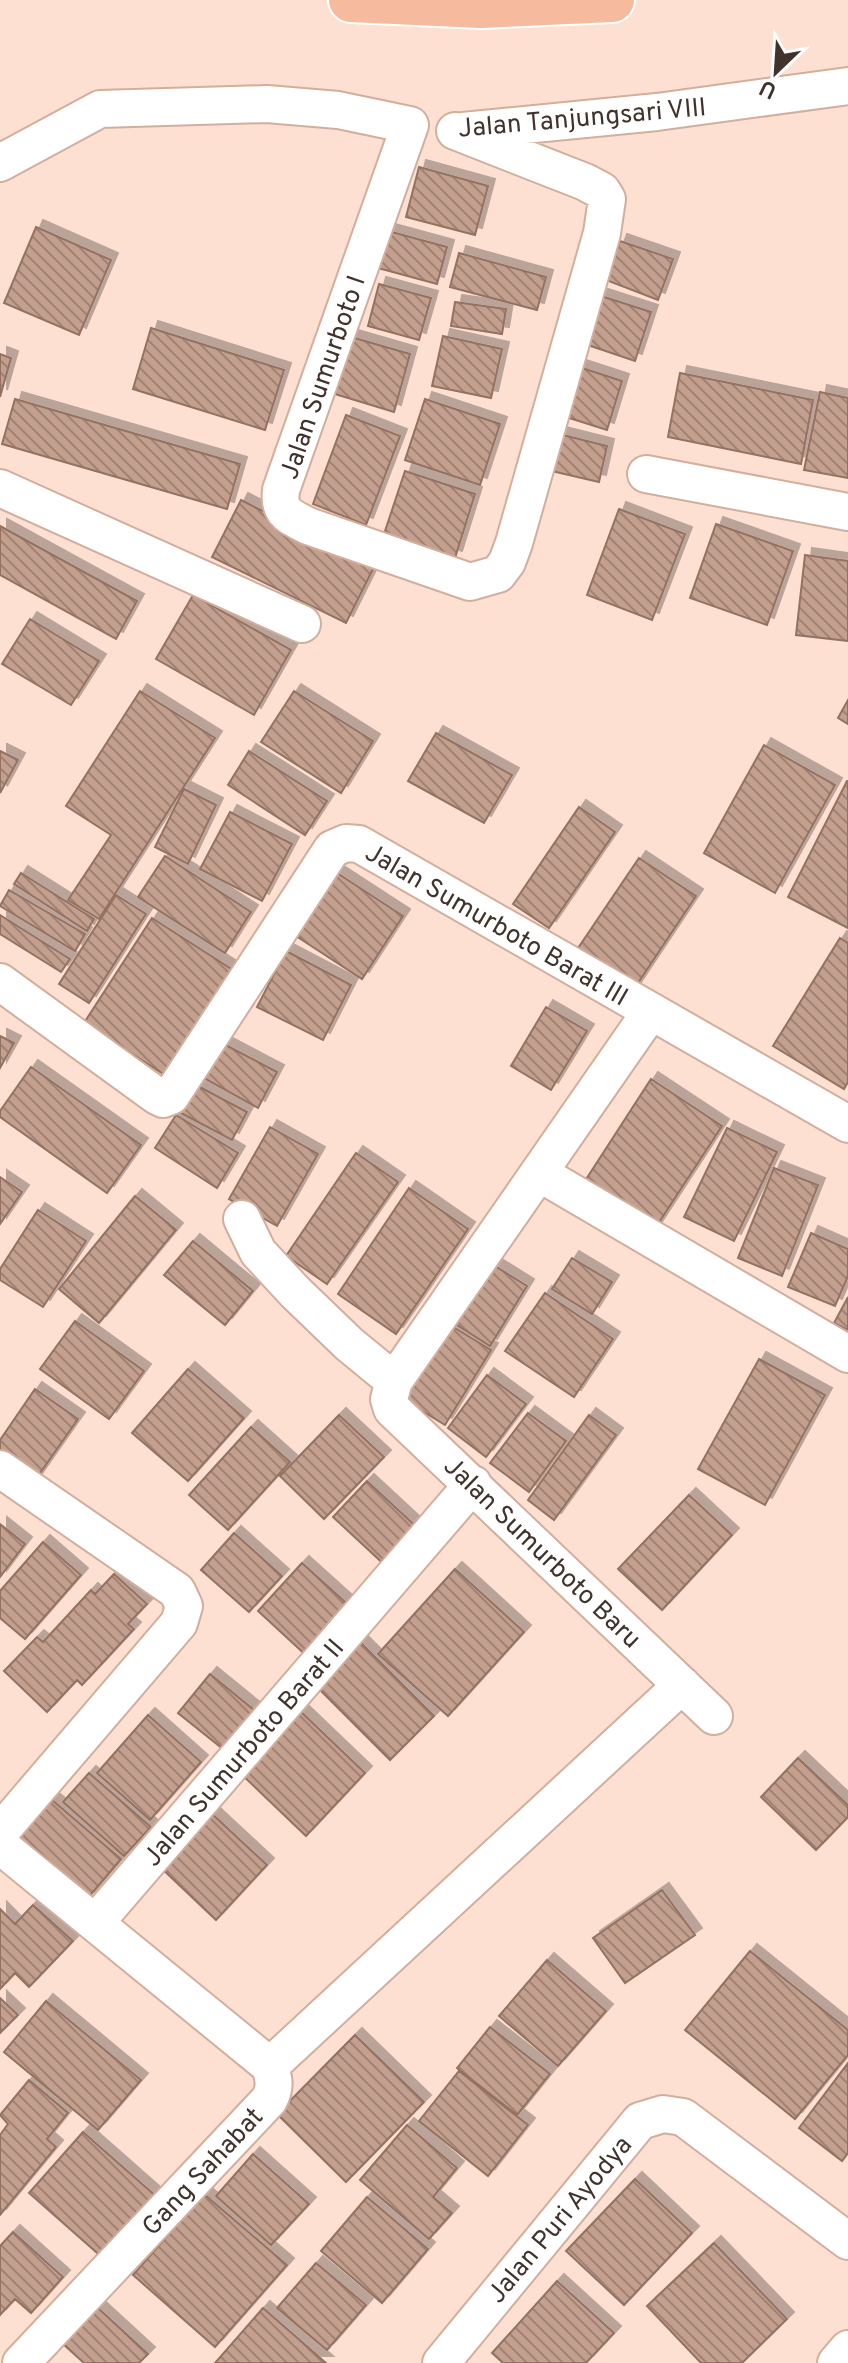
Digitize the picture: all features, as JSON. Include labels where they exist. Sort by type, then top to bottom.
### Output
[{"type":"highway","points":[[351,0],[481,6],[612,0]]},
{"type":"street","name":"Jalan Tanjungsari VIII","points":[[410,125],[455,131],[657,112],[848,86]]},
{"type":"street","points":[[0,163],[100,109],[279,105],[338,110],[410,125]]},
{"type":"street","name":"Jalan Sumurboto I","points":[[410,125],[281,490],[280,503],[286,514],[308,526],[470,582],[498,574],[507,562],[608,208],[602,191],[585,182],[455,131]]},
{"type":"street","points":[[646,474],[848,512]]},
{"type":"street","points":[[0,488],[302,624]]},
{"type":"street","name":"Jalan Sumurboto Barat III","points":[[0,982],[157,1096],[163,1099],[171,1096],[332,849],[346,843],[359,844],[848,1124]]},
{"type":"street","points":[[242,1219],[258,1252],[295,1292],[349,1344],[394,1381],[651,1011]]},
{"type":"street","points":[[539,1173],[848,1354]]},
{"type":"street","name":"Jalan Sumurboto Baru","points":[[394,1381],[389,1399],[392,1409],[714,1716]]},
{"type":"street","points":[[0,1469],[177,1591],[184,1606],[179,1623],[0,1831],[3,1848],[270,2066],[682,1685]]},
{"type":"street","name":"Jalan Sumurboto Barat II","points":[[95,1923],[473,1484]]},
{"type":"street","name":"Gang Sahabat","points":[[21,2363],[269,2100],[274,2090],[270,2066]]},
{"type":"street","name":"Jalan Puri Ayodya","points":[[441,2363],[640,2121],[663,2114],[683,2117],[848,2241]]},
{"type":"street","points":[[836,2363],[848,2349]]},
{"type":"building","points":[[419,167],[488,186],[475,235],[406,217]]},
{"type":"building","points":[[36,227],[111,260],[79,335],[4,303]]},
{"type":"building","points":[[377,228],[447,247],[437,284],[367,265]]},
{"type":"building","points":[[620,241],[673,259],[658,300],[606,280]]},
{"type":"building","points":[[459,253],[546,277],[537,310],[450,287]]},
{"type":"building","points":[[379,284],[431,298],[419,340],[368,326]]},
{"type":"building","points":[[601,296],[651,312],[635,361],[585,344]]},
{"type":"building","points":[[455,302],[506,309],[502,334],[451,326]]},
{"type":"building","points":[[151,328],[284,370],[265,430],[133,389]]},
{"type":"building","points":[[443,336],[502,349],[491,398],[432,386]]},
{"type":"building","points":[[351,337],[410,354],[394,412],[335,394]]},
{"type":"building","points":[[0,354],[11,358],[0,397]]},
{"type":"building","points":[[576,366],[622,381],[607,430],[560,415]]},
{"type":"building","points":[[680,373],[813,400],[801,464],[668,437]]},
{"type":"building","points":[[820,392],[848,398],[848,478],[804,470]]},
{"type":"building","points":[[15,399],[240,464],[227,509],[2,444]]},
{"type":"building","points":[[425,399],[500,424],[480,485],[405,460]]},
{"type":"building","points":[[346,415],[400,436],[366,525],[313,504]]},
{"type":"building","points":[[551,432],[607,446],[599,482],[543,469]]},
{"type":"building","points":[[405,471],[475,494],[455,558],[384,534]]},
{"type":"building","points":[[241,500],[374,567],[346,623],[212,557]]},
{"type":"building","points":[[619,509],[685,534],[652,620],[587,595]]},
{"type":"building","points":[[716,524],[793,551],[767,625],[690,598]]},
{"type":"building","points":[[0,526],[137,601],[116,639],[0,575]]},
{"type":"building","points":[[805,555],[848,561],[848,641],[796,635]]},
{"type":"building","points":[[193,595],[291,650],[254,715],[156,659]]},
{"type":"building","points":[[30,619],[99,661],[71,705],[2,664]]},
{"type":"building","points":[[140,691],[215,738],[99,919],[68,900],[111,835],[66,806]]},
{"type":"building","points":[[294,691],[373,741],[341,793],[261,742]]},
{"type":"building","points":[[848,700],[848,724],[838,718]]},
{"type":"building","points":[[436,733],[512,775],[484,823],[408,781]]},
{"type":"building","points":[[764,745],[835,785],[775,893],[704,853]]},
{"type":"building","points":[[0,751],[18,760],[0,793]]},
{"type":"building","points":[[249,751],[327,801],[305,835],[228,785]]},
{"type":"building","points":[[848,781],[848,928],[788,897]]},
{"type":"building","points":[[184,789],[216,805],[188,864],[155,847]]},
{"type":"building","points":[[579,807],[615,832],[549,928],[513,904]]},
{"type":"building","points":[[230,812],[292,844],[262,901],[200,869]]},
{"type":"building","points":[[165,856],[251,912],[225,953],[138,897]]},
{"type":"building","points":[[639,858],[696,896],[630,995],[572,957]]},
{"type":"building","points":[[21,873],[94,919],[87,931],[14,884]]},
{"type":"building","points":[[337,873],[403,916],[362,979],[296,936]]},
{"type":"building","points":[[9,890],[85,934],[75,951],[0,906]]},
{"type":"building","points":[[116,895],[146,914],[89,1003],[59,984]]},
{"type":"building","points":[[0,915],[70,959],[61,972],[0,934]]},
{"type":"building","points":[[152,918],[233,970],[165,1075],[84,1023]]},
{"type":"building","points":[[840,938],[848,943],[848,1082],[844,1089],[773,1046]]},
{"type":"building","points":[[286,951],[351,985],[323,1040],[257,1007]]},
{"type":"building","points":[[546,1007],[587,1031],[551,1090],[511,1066]]},
{"type":"building","points":[[0,1036],[14,1043],[0,1068]]},
{"type":"building","points":[[216,1040],[277,1072],[258,1108],[197,1074]]},
{"type":"building","points":[[31,1067],[141,1145],[107,1193],[0,1117],[0,1111]]},
{"type":"building","points":[[651,1079],[722,1126],[654,1230],[583,1184]]},
{"type":"building","points":[[196,1085],[247,1112],[232,1140],[181,1113]]},
{"type":"building","points":[[176,1115],[238,1153],[217,1188],[155,1148]]},
{"type":"building","points":[[270,1127],[318,1154],[277,1226],[229,1199]]},
{"type":"building","points":[[727,1128],[777,1152],[734,1241],[684,1217]]},
{"type":"building","points":[[356,1153],[398,1182],[327,1284],[286,1256]]},
{"type":"building","points":[[774,1168],[818,1185],[782,1276],[738,1258]]},
{"type":"building","points":[[0,1177],[22,1192],[0,1224]]},
{"type":"building","points":[[409,1188],[468,1229],[396,1334],[338,1294]]},
{"type":"building","points":[[135,1196],[176,1230],[99,1323],[59,1289]]},
{"type":"building","points":[[38,1210],[86,1241],[43,1307],[0,1280],[0,1269]]},
{"type":"building","points":[[811,1233],[848,1249],[848,1276],[835,1306],[788,1287]]},
{"type":"building","points":[[193,1241],[253,1291],[225,1325],[164,1275]]},
{"type":"building","points":[[482,1258],[527,1286],[490,1346],[446,1318]]},
{"type":"building","points":[[572,1258],[612,1282],[592,1314],[552,1289]]},
{"type":"building","points":[[545,1293],[613,1339],[574,1397],[505,1351]]},
{"type":"building","points":[[848,1297],[848,1330],[834,1323]]},
{"type":"building","points":[[75,1321],[144,1371],[109,1419],[40,1369]]},
{"type":"building","points":[[445,1322],[491,1350],[445,1425],[399,1397]]},
{"type":"building","points":[[759,1359],[825,1395],[765,1505],[698,1469]]},
{"type":"building","points":[[188,1369],[244,1418],[188,1481],[132,1433]]},
{"type":"building","points":[[487,1375],[526,1404],[486,1457],[448,1428]]},
{"type":"building","points":[[35,1389],[78,1419],[31,1486],[0,1464],[0,1440]]},
{"type":"building","points":[[528,1413],[566,1441],[529,1492],[490,1463]]},
{"type":"building","points":[[339,1415],[384,1457],[324,1519],[280,1476]]},
{"type":"building","points":[[589,1415],[616,1435],[554,1520],[528,1500]]},
{"type":"building","points":[[251,1427],[290,1462],[228,1530],[189,1495]]},
{"type":"building","points":[[367,1481],[422,1532],[388,1568],[333,1517]]},
{"type":"building","points":[[689,1495],[732,1535],[662,1610],[618,1569]]},
{"type":"building","points":[[0,1524],[25,1544],[0,1577]]},
{"type":"building","points":[[234,1533],[282,1576],[249,1612],[201,1570]]},
{"type":"building","points":[[43,1542],[81,1575],[25,1639],[0,1618],[0,1591]]},
{"type":"building","points":[[302,1563],[353,1609],[309,1658],[258,1611]]},
{"type":"building","points":[[455,1569],[524,1632],[448,1716],[378,1654]]},
{"type":"building","points":[[114,1574],[147,1604],[128,1624],[134,1629],[82,1685],[77,1680],[47,1712],[4,1671],[37,1637],[43,1642],[91,1590],[95,1594]]},
{"type":"building","points":[[360,1642],[434,1716],[390,1760],[316,1686]]},
{"type":"building","points":[[210,1674],[254,1710],[223,1749],[178,1713]]},
{"type":"building","points":[[297,1708],[365,1773],[306,1836],[237,1770]]},
{"type":"building","points":[[148,1715],[201,1762],[150,1820],[97,1773]]},
{"type":"building","points":[[798,1758],[848,1805],[848,1817],[816,1850],[761,1797]]},
{"type":"building","points":[[89,1773],[151,1827],[124,1856],[63,1802]]},
{"type":"building","points":[[51,1799],[121,1859],[87,1899],[17,1839]]},
{"type":"building","points":[[210,1812],[267,1865],[216,1920],[159,1866]]},
{"type":"building","points":[[662,1890],[695,1935],[625,1983],[593,1938]]},
{"type":"building","points":[[33,1905],[73,1941],[29,1987],[15,1973],[0,1989],[0,1909],[15,1924]]},
{"type":"building","points":[[750,1951],[848,2030],[848,2055],[795,2119],[685,2030]]},
{"type":"building","points":[[547,1960],[606,2011],[558,2066],[499,2016]]},
{"type":"building","points":[[0,1998],[18,2015],[0,2033]]},
{"type":"building","points":[[46,2001],[141,2080],[98,2130],[4,2052]]},
{"type":"building","points":[[490,2027],[550,2074],[517,2115],[457,2068]]},
{"type":"building","points":[[355,2035],[424,2102],[346,2182],[277,2114]]},
{"type":"building","points":[[848,2063],[848,2153],[842,2161],[799,2128]]},
{"type":"building","points":[[459,2071],[528,2125],[488,2176],[419,2121]]},
{"type":"building","points":[[29,2080],[68,2113],[47,2139],[56,2147],[0,2215],[0,2135],[8,2124],[0,2115]]},
{"type":"building","points":[[407,2125],[457,2168],[433,2197],[452,2213],[429,2239],[360,2180]]},
{"type":"building","points":[[83,2132],[158,2198],[104,2259],[29,2193]]},
{"type":"building","points":[[253,2154],[309,2204],[271,2245],[216,2196]]},
{"type":"building","points":[[635,2179],[692,2233],[624,2305],[566,2251]]},
{"type":"building","points":[[204,2194],[287,2265],[215,2347],[133,2275]]},
{"type":"building","points":[[367,2197],[428,2249],[382,2303],[321,2251]]},
{"type":"building","points":[[13,2232],[63,2277],[31,2313],[15,2299],[0,2315],[0,2246]]},
{"type":"building","points":[[714,2243],[787,2319],[742,2363],[701,2363],[647,2306]]},
{"type":"building","points":[[316,2263],[366,2305],[327,2350],[277,2308]]},
{"type":"building","points":[[557,2281],[614,2333],[586,2363],[503,2363],[492,2353]]},
{"type":"building","points":[[87,2298],[148,2354],[139,2363],[84,2363],[53,2335]]},
{"type":"building","points":[[263,2308],[326,2363],[215,2363]]}]
